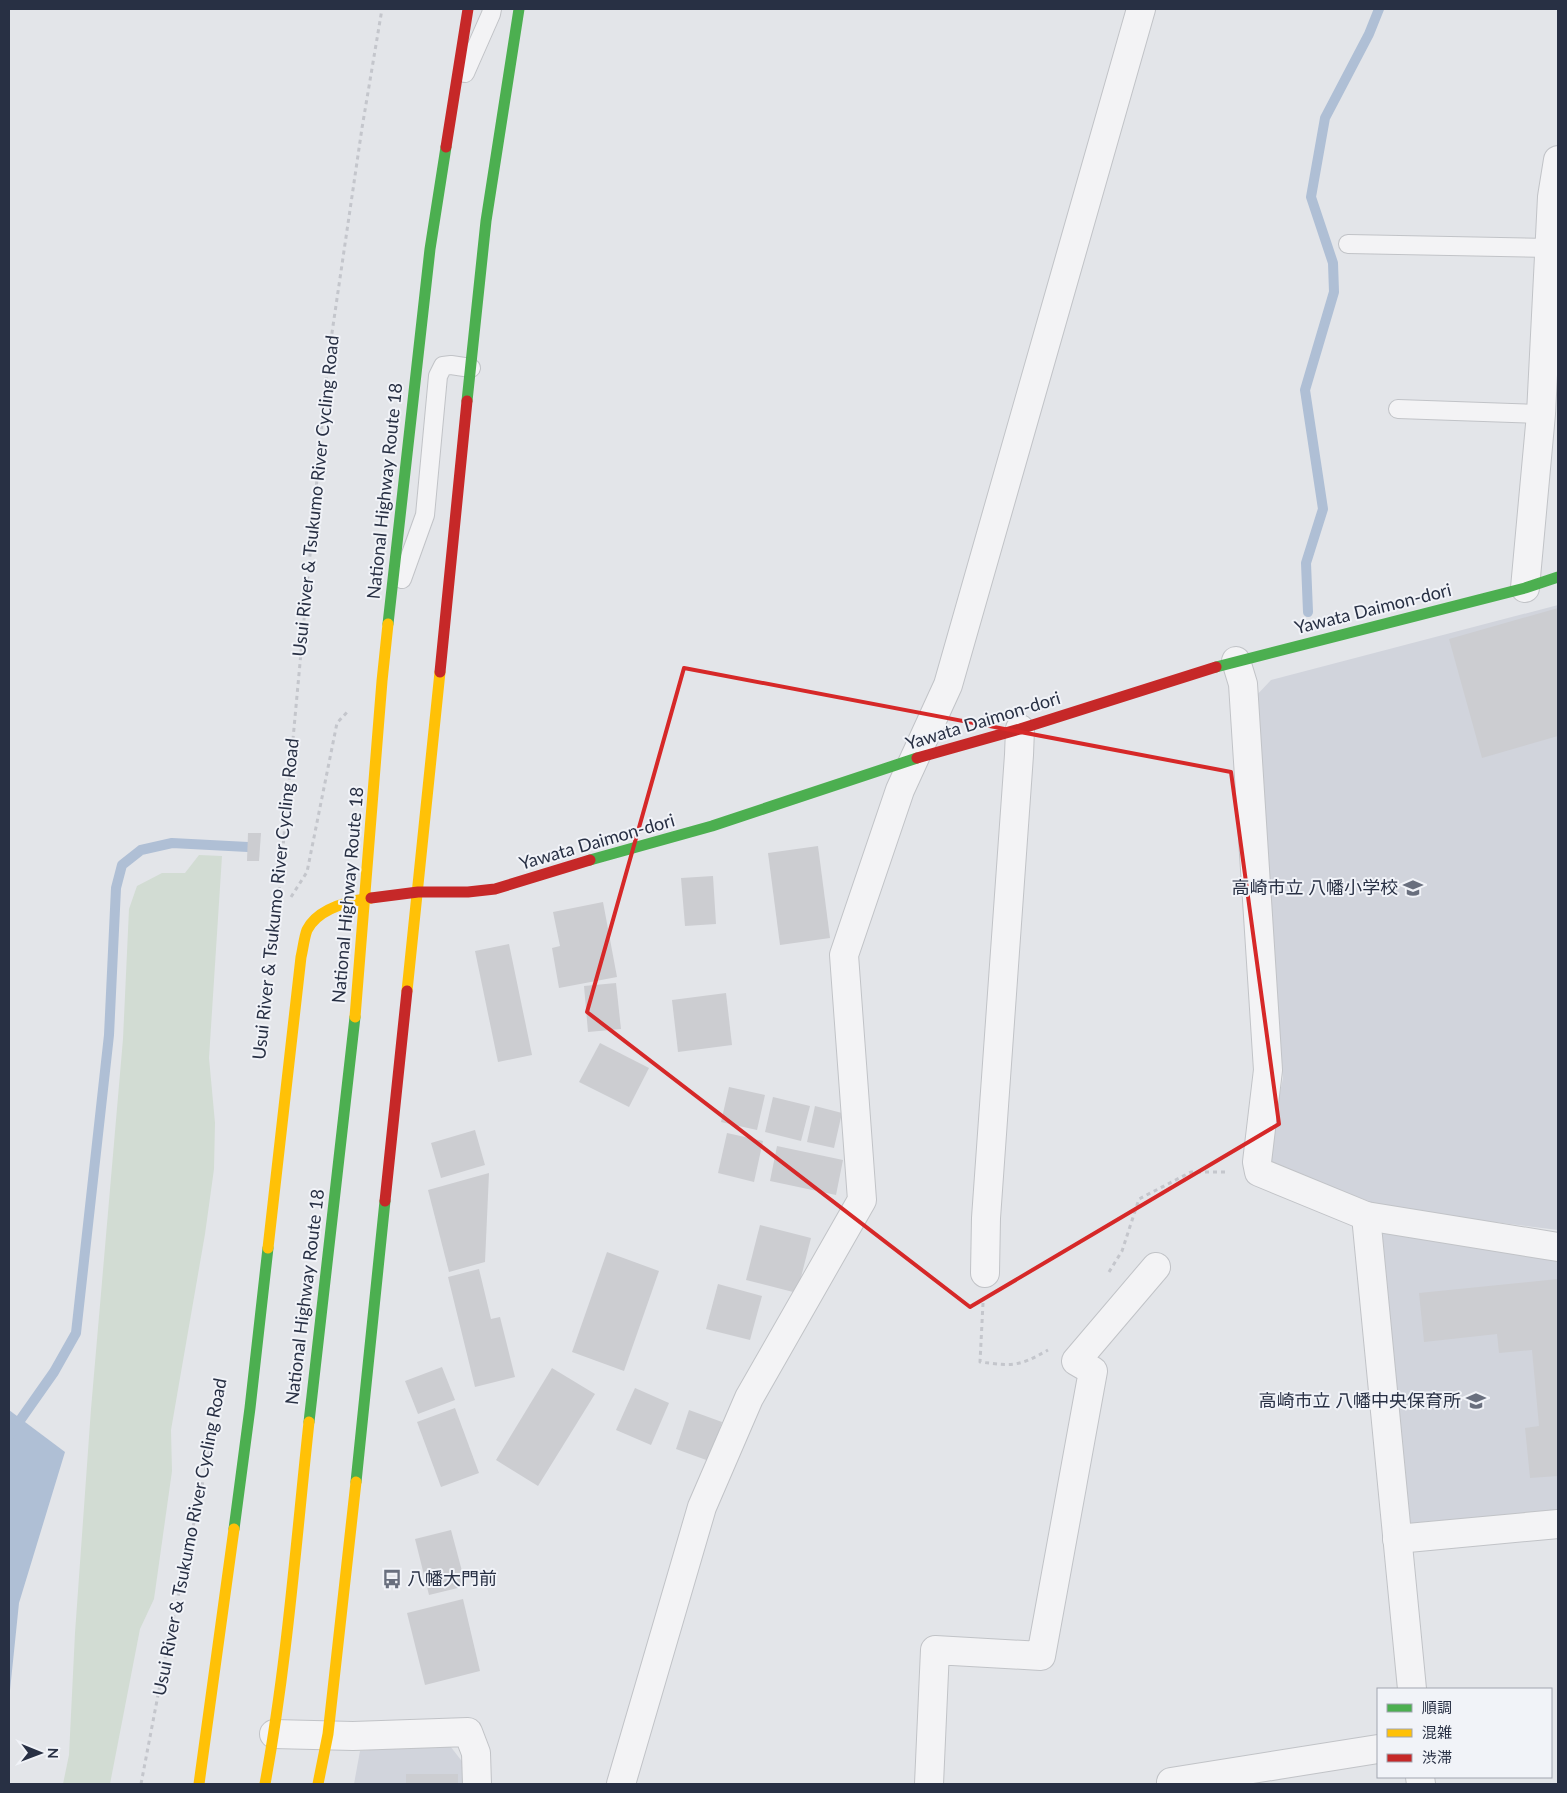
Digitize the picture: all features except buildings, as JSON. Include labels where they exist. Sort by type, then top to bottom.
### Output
[{"type":"main road","name":"National Highway Route 18","points":[[265,1784],[274,1734],[316,1347],[359,984],[382,681],[430,249],[468,9]]},
{"type":"main road","points":[[318,1784],[328,1734],[357,1478],[486,221],[519,9]]},
{"type":"main road","name":"Yawata Daimon-dori","points":[[199,1784],[250,1408],[301,957],[306,931],[315,920],[331,909],[365,899],[418,892],[468,892],[519,883],[594,859],[712,826],[915,759],[1020,729],[1236,661],[1526,588],[1558,577]]},
{"type":"street","points":[[621,1784],[702,1508],[749,1398],[862,1200],[844,955],[900,790],[948,685],[1141,9]]},
{"type":"street","points":[[1526,588],[1542,414],[1552,197],[1558,160]]},
{"type":"street","points":[[1236,661],[1243,684],[1268,1070],[1257,1162],[1259,1172],[1366,1216],[1558,1247]]},
{"type":"street","points":[[985,1273],[987,1208],[1020,729]]},
{"type":"street","points":[[1366,1216],[1412,1688]]},
{"type":"street","points":[[929,1784],[935,1650],[1041,1656],[1093,1371],[1076,1361],[1156,1267]]},
{"type":"street","points":[[1397,1539],[1558,1524]]},
{"type":"street","points":[[274,1734],[353,1736],[468,1732],[476,1753],[477,1784]]},
{"type":"street","points":[[1171,1784],[1171,1782],[1377,1750]]},
{"type":"lane","points":[[453,101],[492,9]]},
{"type":"lane","points":[[1348,244],[1549,248]]},
{"type":"lane","points":[[389,614],[425,515],[438,376],[443,366],[451,365],[471,368]]},
{"type":"lane","points":[[1398,410],[1542,414]]},
{"type":"path","name":"Usui River & Tsukumo River Cycling Road","points":[[275,931],[328,360],[362,128],[382,9]]},
{"type":"path","points":[[286,905],[307,872],[337,723],[354,704]]},
{"type":"path","points":[[276,921],[281,913]]},
{"type":"path","points":[[1108,1274],[1122,1251],[1140,1199],[1191,1172],[1259,1172]]},
{"type":"path","points":[[985,1273],[980,1362],[1010,1366],[1028,1362],[1050,1349],[1076,1361]]},
{"type":"path","name":"Usui River & Tsukumo River Cycling Road","points":[[141,1784],[167,1648],[215,1424]]},
{"type":"highlighted area","points":[[684,668],[1231,772],[1279,1124],[970,1307],[587,1012]]},
{"type":"shaded area","name":"高崎市立 八幡小学校","points":[[1558,605],[1558,1230],[1390,1209],[1266,1163],[1283,1078],[1254,698],[1271,680]]},
{"type":"shaded area","points":[[199,855],[222,856],[209,1058],[215,1123],[214,1169],[205,1234],[171,1430],[172,1471],[154,1599],[140,1629],[110,1784],[63,1784],[69,1755],[75,1633],[91,1409],[123,1039],[129,909],[137,886],[162,873],[185,873]]},
{"type":"shaded area","name":"高崎市立 八幡中央保育所","points":[[1379,1232],[1558,1254],[1558,1512],[1416,1527],[1406,1520]]},
{"type":"shaded area","points":[[447,1742],[464,1764],[464,1784],[354,1784],[360,1751]]},
{"type":"water","points":[[9,1410],[65,1452],[19,1603],[9,1700]]},
{"type":"waterway","points":[[1308,612],[1306,563],[1323,509],[1305,390],[1334,292],[1333,263],[1311,197],[1325,118],[1369,34],[1379,9]]},
{"type":"waterway","points":[[9,1436],[54,1372],[76,1333],[109,1035],[116,888],[122,865],[141,850],[172,843],[248,847]]},
{"type":"traffic: fast","points":[[467,401],[486,221],[519,9]]},
{"type":"traffic: fast","points":[[388,624],[430,249],[446,147]]},
{"type":"traffic: fast","points":[[1216,667],[1525,588],[1558,577]]},
{"type":"traffic: fast","points":[[590,860],[712,826],[917,758]]},
{"type":"traffic: fast","points":[[309,1422],[355,1017]]},
{"type":"traffic: fast","points":[[356,1482],[385,1201]]},
{"type":"traffic: fast","points":[[234,1529],[268,1248]]},
{"type":"traffic: slow","points":[[355,1017],[388,624]]},
{"type":"traffic: slow","points":[[407,991],[440,672]]},
{"type":"traffic: slow","points":[[268,1248],[301,957],[306,933],[312,922],[326,911],[353,901],[371,898]]},
{"type":"traffic: slow","points":[[265,1784],[285,1648],[309,1422]]},
{"type":"traffic: slow","points":[[318,1784],[328,1734],[356,1482]]},
{"type":"traffic: slow","points":[[199,1784],[234,1529]]},
{"type":"traffic: jam","points":[[446,147],[468,9]]},
{"type":"traffic: jam","points":[[440,672],[467,401]]},
{"type":"traffic: jam","points":[[917,758],[1020,729],[1216,667]]},
{"type":"traffic: jam","points":[[371,898],[418,892],[468,892],[495,889],[590,860]]},
{"type":"traffic: jam","points":[[385,1201],[407,991]]},
{"type":"place","name":"高崎市立 八幡小学校","points":[[1413,888]]},
{"type":"place","name":"高崎市立 八幡中央保育所","points":[[1476,1401]]},
{"type":"place","name":"八幡大門前","points":[[392,1579]]}]
